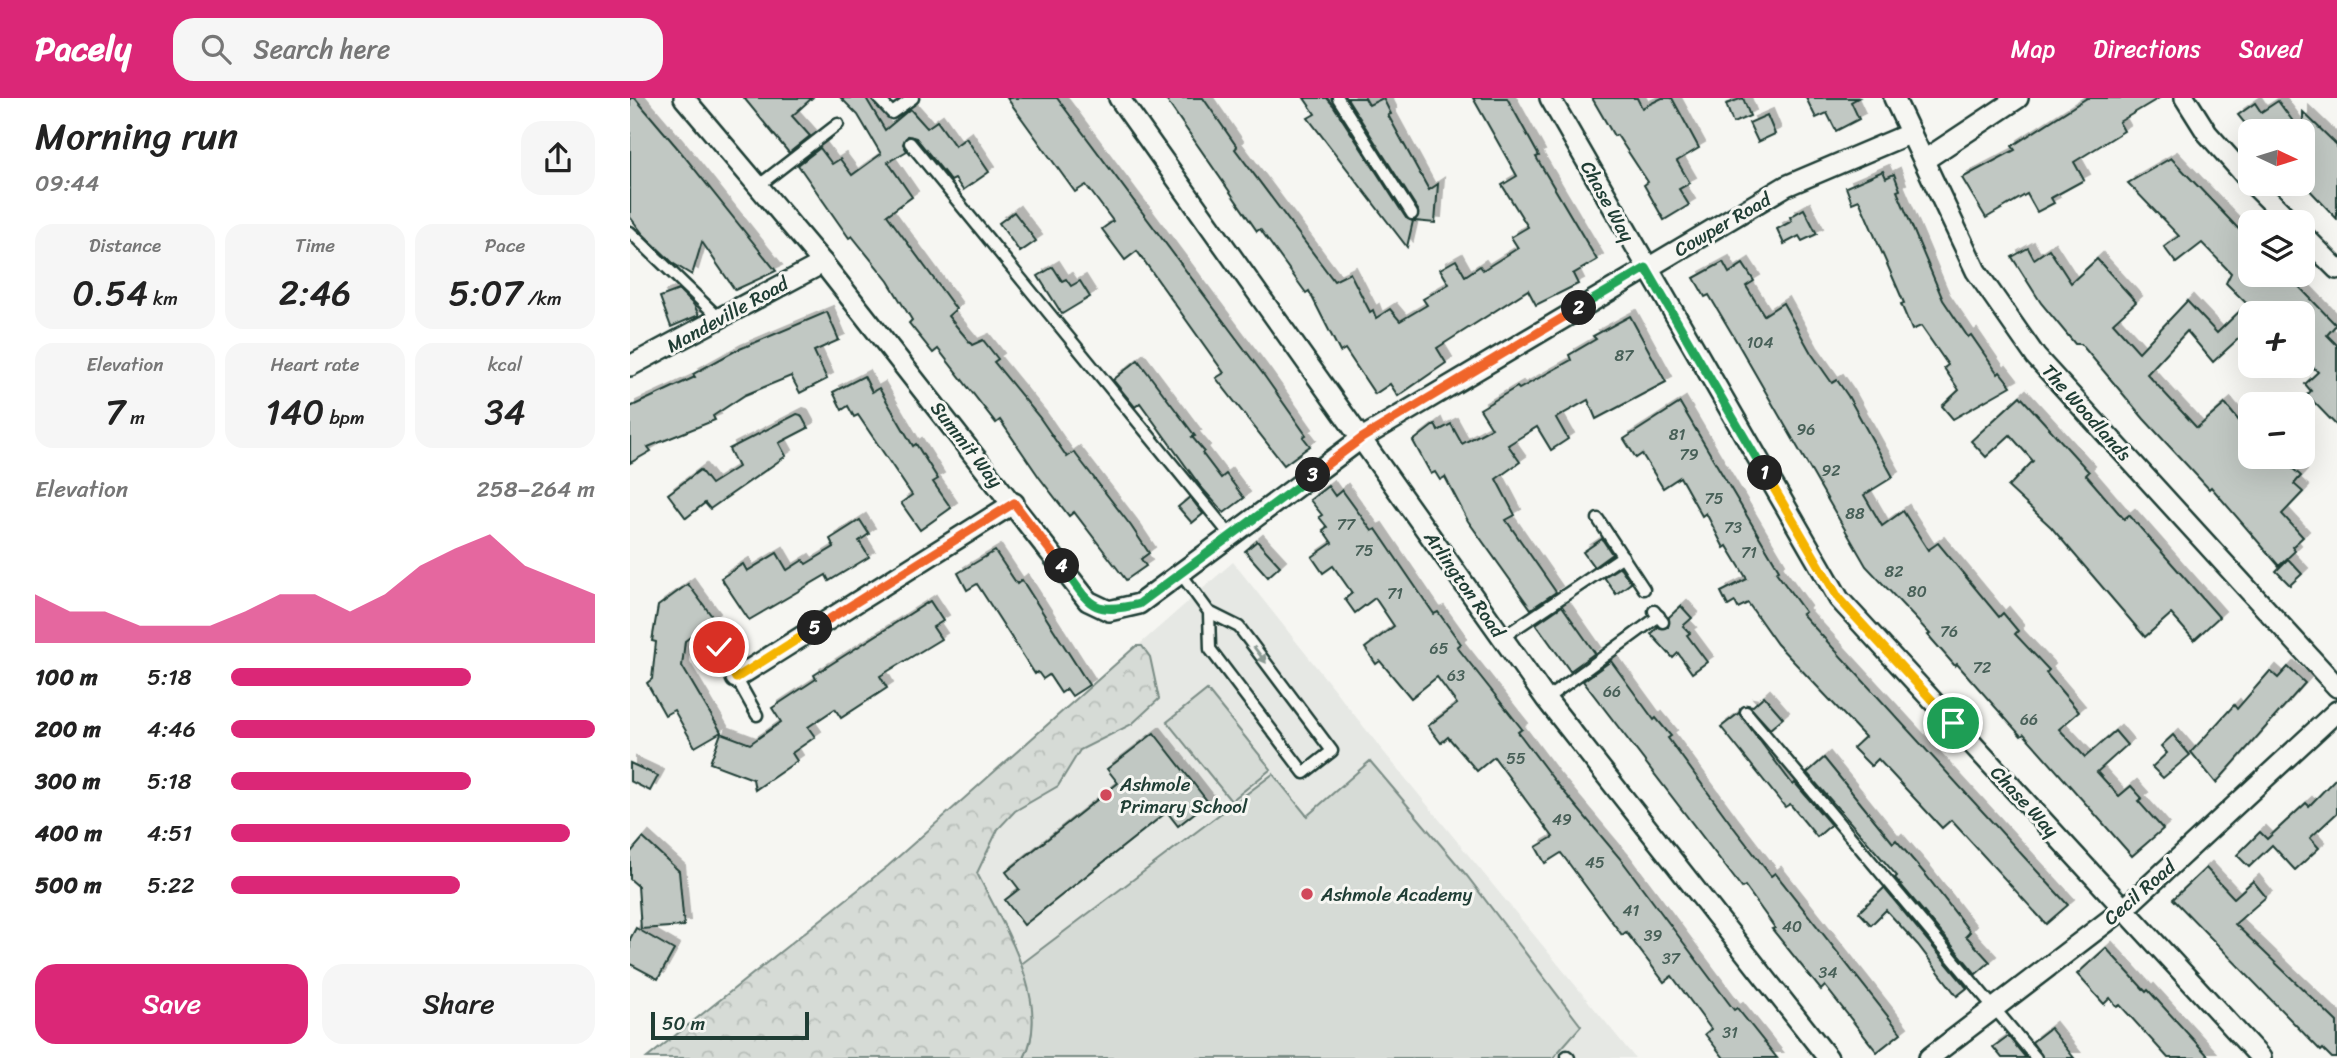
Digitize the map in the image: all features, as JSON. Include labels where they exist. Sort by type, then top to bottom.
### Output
[{"type":"street","name":"Summit Way","points":[[684,98],[823,263],[1014,503],[1088,601],[1109,611],[1139,604],[1362,438]]},
{"type":"street","name":"Arlington Road","points":[[1119,98],[1546,699],[1828,1058]]},
{"type":"street","name":"Chase Way","points":[[1550,98],[1839,599],[2260,1058]]},
{"type":"street","name":"The Woodlands","points":[[1894,98],[1926,159],[1976,271],[2036,357],[2337,687]]},
{"type":"street","points":[[1926,159],[2018,98]]},
{"type":"street","points":[[2185,98],[2207,133],[2238,167]]},
{"type":"street","name":"Cowper Road","points":[[1362,438],[1786,186],[1911,133]]},
{"type":"street","points":[[2266,196],[2279,210]]},
{"type":"street","points":[[2315,247],[2337,269]]},
{"type":"street","name":"Mandeville Road","points":[[630,366],[823,263]]},
{"type":"street","points":[[736,678],[1014,503]]},
{"type":"street","name":"Cecil Road","points":[[1929,1058],[2125,908],[2337,711]]},
{"type":"lane","points":[[878,98],[892,113],[914,98]]},
{"type":"lane","points":[[1338,98],[1412,215]]},
{"type":"lane","points":[[758,186],[838,124]]},
{"type":"lane","points":[[910,143],[1231,536]]},
{"type":"lane","points":[[630,232],[718,317]]},
{"type":"lane","points":[[1598,519],[1644,589]]},
{"type":"lane","points":[[1503,637],[1623,556]]},
{"type":"lane","points":[[1181,574],[1209,612],[1239,627],[1332,751],[1304,773],[1210,649],[1209,612]]},
{"type":"lane","points":[[1546,699],[1659,616]]},
{"type":"lane","points":[[719,647],[757,715]]},
{"type":"lane","points":[[1746,712],[1995,1005],[2036,1058]]},
{"type":"shaded area","name":"Ashmole Academy","points":[[1233,562],[1383,751],[1635,1058],[647,1058],[888,866]]},
{"type":"green space","points":[[1136,646],[1142,646],[1150,657],[1159,699],[1132,724],[1080,750],[1058,786],[1015,811],[998,829],[977,873],[1011,939],[1028,988],[1032,1013],[1031,1036],[1024,1058],[647,1058],[888,866]]},
{"type":"green space","points":[[1207,690],[1271,769],[1231,801],[1167,722]]},
{"type":"green space","name":"Ashmole Academy","points":[[1370,761],[1467,876],[1581,1026],[1553,1058],[1024,1058],[1032,1035],[1032,1012],[1020,965],[1273,774],[1307,816]]},
{"type":"building","points":[[630,98],[635,98],[680,151],[776,271],[735,290],[702,242],[692,275],[674,264],[643,234],[630,217]]},
{"type":"building","points":[[744,98],[812,98],[792,116],[810,136],[789,153]]},
{"type":"building","points":[[841,98],[866,98],[885,130],[910,109],[927,128],[937,121],[955,146],[966,138],[989,172],[963,190],[955,179],[951,181],[916,138],[908,136],[903,144],[907,151],[888,162],[912,197],[887,215],[956,309],[948,316],[972,345],[983,340],[998,359],[994,362],[1040,418],[1067,457],[1074,452],[1149,553],[1141,559],[1146,566],[1126,580],[1074,512],[1069,516],[1000,420],[996,423],[938,349],[933,353],[909,323],[912,320],[888,281],[852,236],[849,238],[798,165],[820,148],[832,164],[840,159],[852,175],[881,154],[858,115]]},
{"type":"building","points":[[1007,98],[1057,98],[1263,374],[1306,435],[1303,437],[1310,446],[1284,465],[1216,378],[1224,373],[1137,251],[1125,260],[1102,229],[1113,221],[1086,185],[1075,192]]},
{"type":"building","points":[[1165,98],[1203,98],[1237,147],[1235,149],[1334,281],[1350,273],[1370,312],[1373,310],[1376,318],[1390,309],[1400,321],[1427,305],[1423,299],[1449,284],[1440,269],[1456,260],[1465,276],[1480,266],[1483,270],[1518,248],[1511,237],[1528,227],[1502,185],[1517,176],[1473,98],[1507,98],[1539,156],[1536,157],[1597,260],[1573,274],[1578,284],[1536,305],[1528,290],[1437,348],[1446,363],[1398,396],[1390,384],[1375,394],[1345,349],[1340,352],[1309,291],[1306,293],[1260,229],[1257,231]]},
{"type":"building","points":[[1304,98],[1327,98],[1333,105],[1406,218],[1413,221],[1407,247],[1308,118],[1315,114]]},
{"type":"building","points":[[1347,98],[1365,98],[1369,105],[1383,98],[1391,114],[1388,115],[1429,190],[1438,184],[1435,223],[1415,221],[1418,210]]},
{"type":"building","points":[[1592,98],[1637,98],[1642,108],[1662,98],[1672,98],[1699,148],[1677,161],[1690,183],[1679,189],[1689,205],[1664,220],[1644,185],[1648,182],[1617,135],[1614,136]]},
{"type":"building","points":[[1743,98],[1750,116],[1733,123],[1726,104]]},
{"type":"building","points":[[1806,98],[1858,98],[1851,102],[1859,119],[1836,131],[1827,113],[1816,118]]},
{"type":"building","points":[[2087,98],[2159,98],[2119,122],[2124,131],[2074,162],[2084,180],[2051,198],[2054,203],[2037,212],[2027,194],[1986,218],[1962,178],[2015,150],[2012,146]]},
{"type":"building","points":[[2278,101],[2291,119],[2241,119],[2238,115],[2255,103],[2261,112]]},
{"type":"building","points":[[1767,115],[1775,134],[1758,142],[1749,123]]},
{"type":"building","points":[[2315,124],[2337,145],[2337,219],[2315,196]]},
{"type":"building","points":[[2171,158],[2238,228],[2238,287],[2300,287],[2313,301],[2244,301],[2226,283],[2231,273],[2202,243],[2176,263],[2164,247],[2179,236],[2128,183]]},
{"type":"building","points":[[1883,171],[1886,178],[1894,174],[1900,190],[1897,191],[1943,300],[1968,337],[1971,335],[1998,374],[2000,372],[2011,386],[1953,419],[1942,406],[1959,390],[1944,368],[1948,365],[1921,326],[1912,330],[1901,304],[1904,303],[1859,200],[1852,203],[1846,187]]},
{"type":"building","points":[[1804,209],[1817,234],[1802,241],[1799,236],[1784,244],[1777,229],[1792,221],[1790,217]]},
{"type":"building","points":[[1014,212],[1036,241],[1020,252],[999,223]]},
{"type":"building","points":[[2028,248],[2034,259],[2049,249],[2071,283],[2097,259],[2136,302],[2113,323],[2139,352],[2187,301],[2217,333],[2238,313],[2238,339],[2213,362],[2187,331],[2147,374],[2197,428],[2225,404],[2238,420],[2238,469],[2293,469],[2301,476],[2294,484],[2303,492],[2282,514],[2303,537],[2292,547],[2295,551],[2279,566],[2211,487],[2209,489],[2144,419],[2081,344],[2075,344],[2041,303],[2012,257]]},
{"type":"building","points":[[1723,262],[1729,273],[1743,264],[1754,281],[1746,286],[1764,315],[1783,303],[1811,353],[1832,383],[1837,380],[1848,396],[1893,477],[1864,495],[1882,526],[1903,511],[1928,550],[1938,543],[1999,617],[2003,613],[2018,631],[2015,634],[2049,670],[2046,673],[2079,712],[2059,729],[2085,757],[2115,731],[2127,745],[2097,772],[2119,796],[2131,786],[2142,798],[2138,801],[2163,829],[2132,856],[2024,734],[2021,736],[1957,664],[1955,666],[1928,635],[1930,634],[1866,566],[1709,295],[1705,297],[1694,278]]},
{"type":"building","points":[[1053,267],[1062,281],[1066,279],[1071,286],[1080,281],[1090,297],[1062,314],[1038,276]]},
{"type":"building","points":[[679,290],[694,305],[699,315],[671,327],[660,297]]},
{"type":"building","points":[[2315,303],[2336,325],[2327,335],[2337,345],[2337,426],[2315,403],[2315,392],[2310,392],[2305,384],[2315,378],[2318,372],[2315,369]]},
{"type":"building","points":[[827,312],[839,340],[814,351],[827,379],[800,393],[791,376],[745,395],[713,416],[715,420],[648,447],[651,451],[630,463],[630,407],[695,377],[693,374],[735,351]]},
{"type":"building","points":[[1630,316],[1666,382],[1596,419],[1588,400],[1556,418],[1568,439],[1551,450],[1537,427],[1508,445],[1520,462],[1496,479],[1515,515],[1506,520],[1556,592],[1531,609],[1468,521],[1445,477],[1440,480],[1435,472],[1431,474],[1413,441],[1435,424],[1438,431],[1451,424],[1462,444],[1492,428],[1480,409],[1571,360],[1569,355],[1596,339],[1593,336]]},
{"type":"building","points":[[1138,360],[1195,436],[1192,437],[1221,478],[1226,474],[1244,498],[1224,513],[1201,487],[1140,403],[1135,407],[1113,380]]},
{"type":"building","points":[[864,376],[872,392],[879,388],[913,446],[916,444],[938,479],[933,482],[951,508],[920,530],[901,503],[912,495],[858,415],[854,417],[848,406],[842,410],[833,392]]},
{"type":"building","points":[[2020,396],[2089,472],[2086,475],[2124,519],[2129,515],[2219,617],[2194,640],[2171,614],[2145,637],[2051,527],[2008,487],[2033,461],[2010,435],[1986,457],[1971,441]]},
{"type":"building","points":[[1680,403],[1779,570],[1776,572],[1805,612],[1802,614],[2068,905],[2046,924],[1951,820],[1942,828],[1878,759],[1871,766],[1853,748],[1865,737],[1777,644],[1748,603],[1738,608],[1735,602],[1728,606],[1721,592],[1747,579],[1727,546],[1724,548],[1706,513],[1702,516],[1680,477],[1663,488],[1642,454],[1636,458],[1624,439]]},
{"type":"building","points":[[797,414],[801,415],[808,428],[779,443],[786,456],[710,509],[705,503],[686,518],[668,494],[700,470],[711,484],[738,467],[729,449]]},
{"type":"building","points":[[1328,486],[1335,496],[1342,490],[1372,531],[1376,529],[1434,614],[1438,612],[1461,644],[1457,647],[1522,729],[1518,732],[1554,780],[1623,862],[1734,1010],[1737,1008],[1777,1058],[1724,1058],[1705,1034],[1711,1029],[1672,976],[1664,982],[1626,932],[1622,935],[1561,853],[1545,863],[1536,847],[1553,837],[1494,757],[1477,771],[1448,737],[1441,743],[1428,726],[1457,704],[1437,677],[1411,698],[1380,661],[1376,664],[1365,648],[1394,626],[1375,598],[1355,613],[1345,599],[1352,593],[1333,566],[1323,573],[1312,557],[1332,543],[1323,530],[1327,527],[1319,517],[1322,515],[1310,500]]},
{"type":"building","points":[[1190,497],[1203,514],[1192,523],[1178,507]]},
{"type":"building","points":[[860,520],[869,534],[859,541],[869,557],[829,581],[826,575],[749,620],[721,578],[743,564],[747,571],[777,553],[787,570],[803,560],[806,564],[834,547],[830,539]]},
{"type":"building","points":[[1602,539],[1612,554],[1594,567],[1583,552]]},
{"type":"building","points":[[1257,541],[1280,566],[1268,577],[1245,551]]},
{"type":"building","points":[[995,551],[1017,584],[1022,580],[1089,685],[1072,696],[1067,689],[1061,693],[1049,675],[1043,679],[1038,672],[1035,674],[977,584],[967,590],[958,573]]},
{"type":"building","points":[[2288,559],[2302,574],[2290,585],[2276,571]]},
{"type":"building","points":[[1620,567],[1631,583],[1616,594],[1604,577]]},
{"type":"building","points":[[688,584],[714,619],[685,641],[682,666],[721,732],[695,747],[674,710],[665,715],[647,683],[652,679],[656,642],[652,641],[658,606]]},
{"type":"building","points":[[930,601],[943,621],[933,627],[941,639],[880,676],[887,688],[841,718],[835,709],[808,727],[815,737],[792,753],[797,761],[755,790],[753,779],[710,763],[721,733],[750,744],[781,722],[772,708],[816,679],[814,675]]},
{"type":"building","points":[[1562,606],[1595,653],[1570,671],[1536,624]]},
{"type":"building","points":[[1681,606],[1692,618],[1683,626],[1690,633],[1687,635],[1707,662],[1692,673],[1678,653],[1673,658],[1651,634],[1658,627],[1668,627],[1669,617]]},
{"type":"building","points":[[1611,661],[1654,720],[1656,718],[1671,736],[1668,738],[1771,876],[1775,873],[1901,1033],[1877,1052],[1825,986],[1821,990],[1772,929],[1775,928],[1745,886],[1742,888],[1583,681]]},
{"type":"building","points":[[2288,667],[2305,683],[2216,783],[2191,752],[2234,705],[2237,709],[2270,671],[2278,678]]},
{"type":"building","points":[[1764,696],[1783,718],[1770,729],[1748,705],[1753,706]]},
{"type":"building","points":[[1739,713],[1793,785],[1795,783],[1831,825],[1817,837],[1790,804],[1785,807],[1721,727]]},
{"type":"building","points":[[1154,733],[1208,802],[1178,826],[1167,812],[1024,925],[1005,900],[1019,889],[1006,872],[1118,783],[1107,769]]},
{"type":"building","points":[[2173,735],[2190,755],[2163,778],[2152,767],[2167,753],[2161,746]]},
{"type":"building","points":[[1824,758],[1893,843],[1896,840],[1925,874],[1970,932],[1966,936],[1990,962],[1976,974],[1895,878],[1897,876],[1807,773]]},
{"type":"building","points":[[630,763],[658,776],[650,791],[630,781]]},
{"type":"building","points":[[2337,777],[2337,813],[2310,838],[2319,848],[2295,870],[2272,845],[2249,867],[2237,855],[2260,832],[2267,839],[2306,803],[2309,806]]},
{"type":"building","points":[[643,838],[679,871],[684,926],[641,929],[638,886],[630,879],[630,853]]},
{"type":"building","points":[[2206,868],[2234,898],[2253,881],[2266,897],[2235,924],[2337,1022],[2337,1058],[2332,1058],[2323,1049],[2321,1051],[2173,899]]},
{"type":"building","points":[[1884,888],[1967,988],[1957,996],[1918,945],[1886,910],[1871,925],[1859,912]]},
{"type":"building","points":[[636,928],[674,950],[658,979],[630,964],[630,939]]},
{"type":"building","points":[[2106,948],[2210,1058],[2168,1058],[2120,1005],[2117,1007],[2110,998],[2104,1004],[2077,974]]},
{"type":"building","points":[[2050,1028],[2074,1058],[2043,1058],[2032,1042]]},
{"type":"building","points":[[2008,1036],[2026,1058],[2002,1058],[1993,1047]]},
{"type":"place","name":"Ashmole Primary School","points":[[1106,795]]},
{"type":"place","name":"Ashmole Academy","points":[[1307,894]]},
{"type":"route","points":[[719,647],[736,678],[1014,503],[1088,601],[1109,611],[1139,604],[1362,438],[1646,268],[1839,599],[1953,723]]}]
